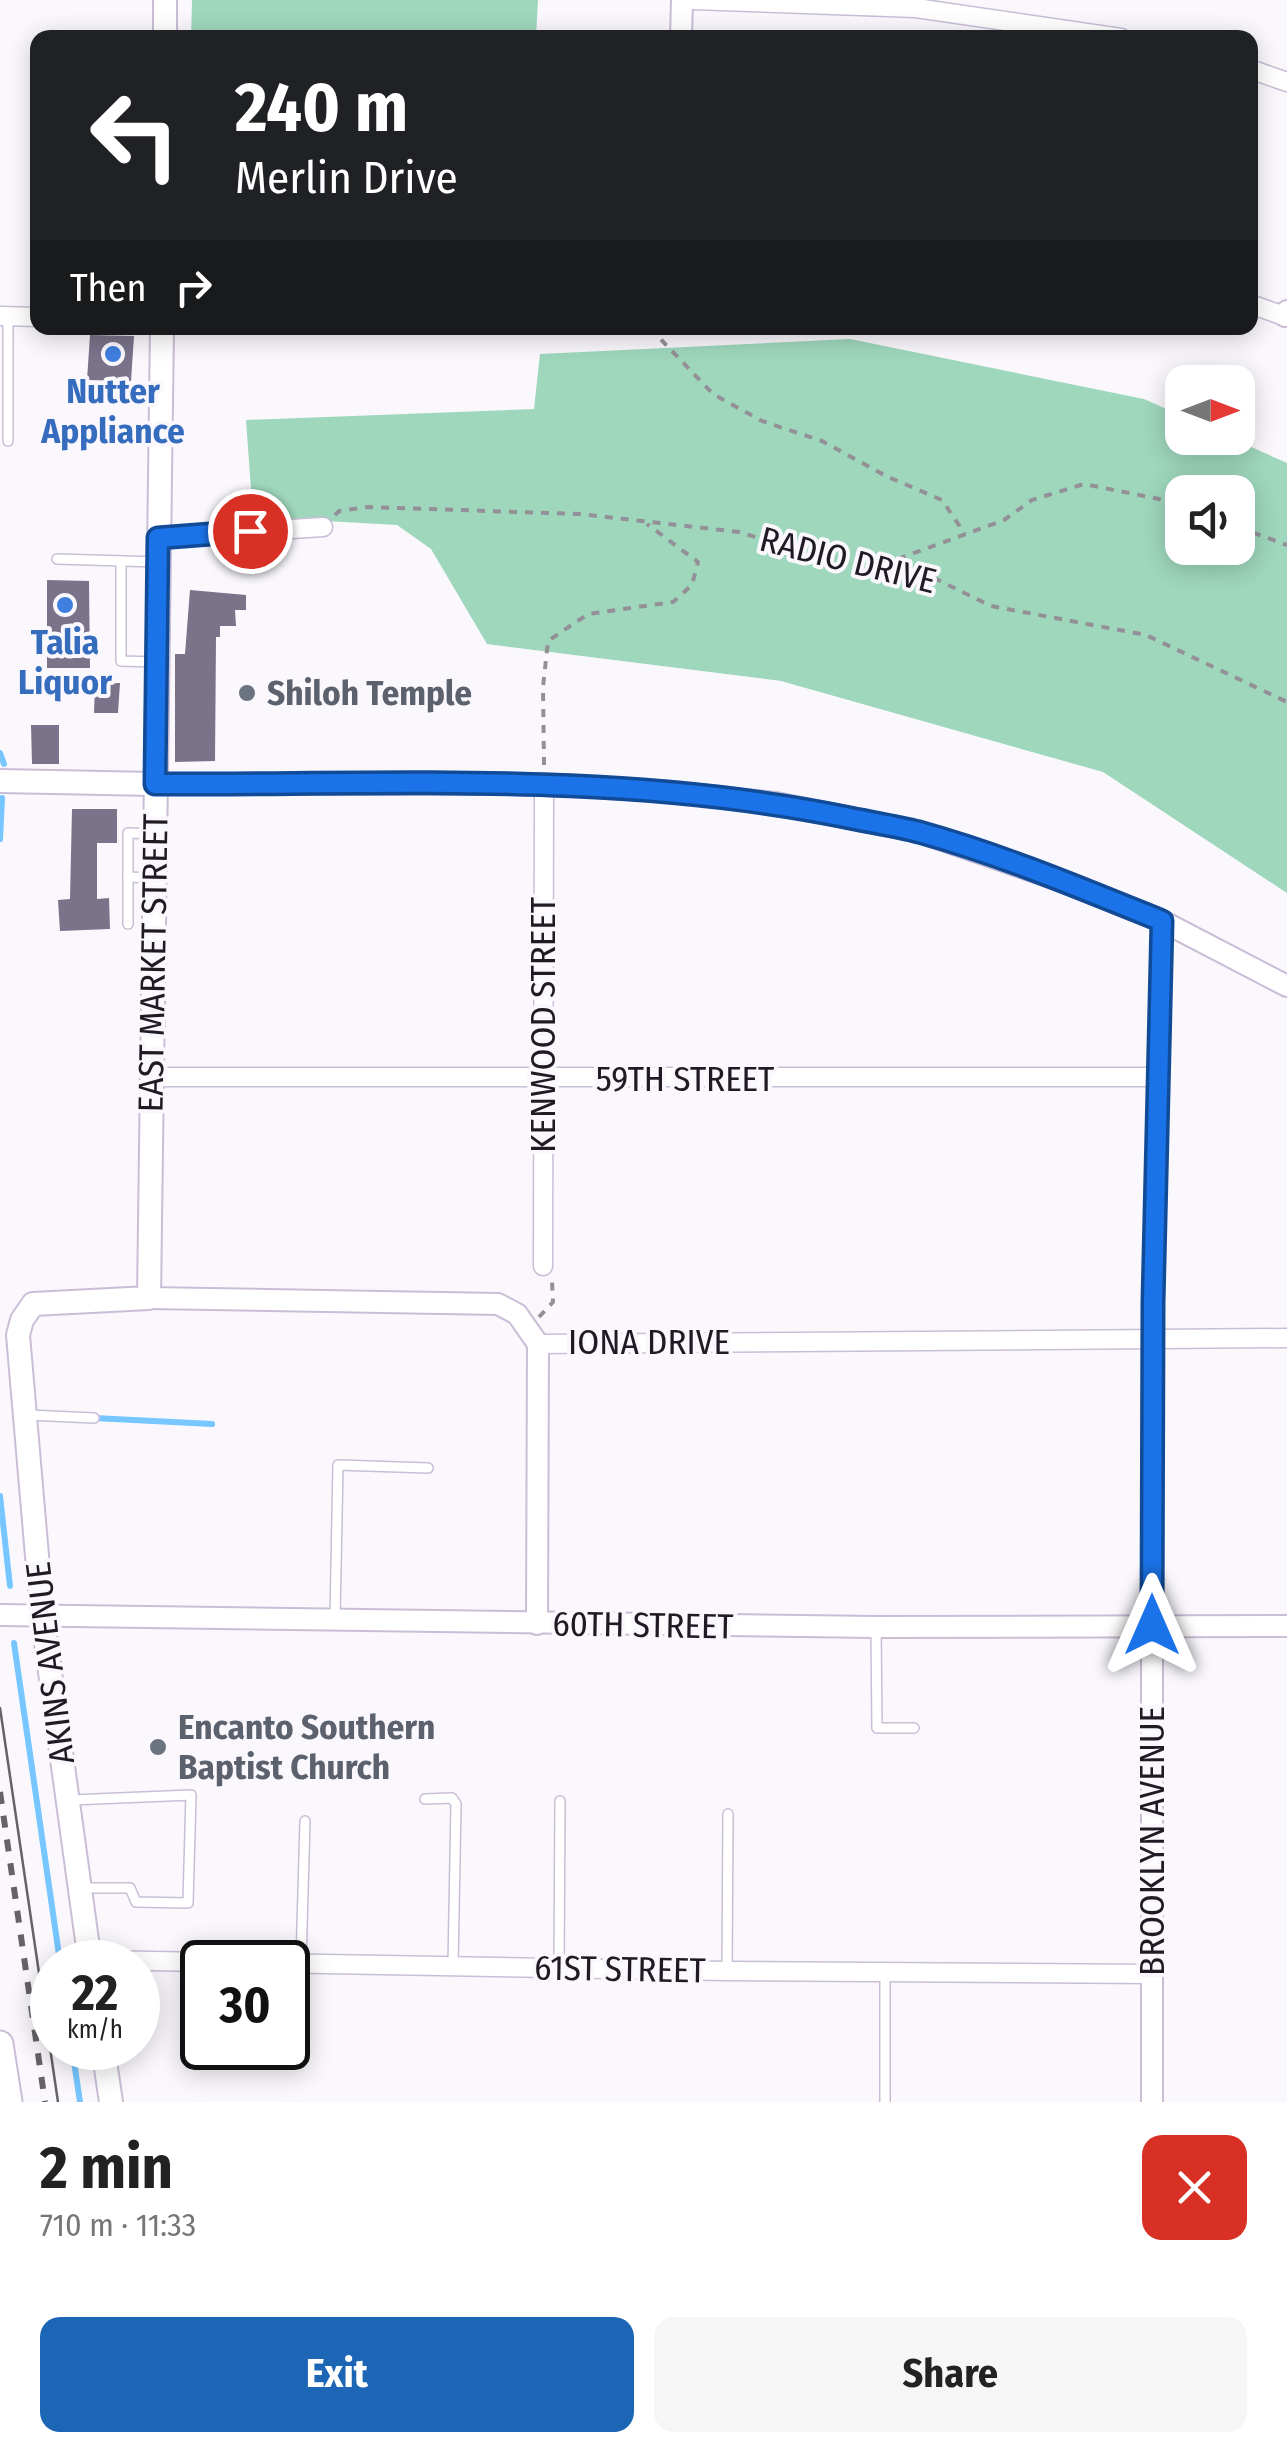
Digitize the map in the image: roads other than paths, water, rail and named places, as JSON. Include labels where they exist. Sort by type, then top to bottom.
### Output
[{"type":"main road","points":[[165,30],[166,0]]},
{"type":"main road","name":"EAST MARKET STREET","points":[[149,1298],[162,335]]},
{"type":"main road","points":[[0,781],[155,784]]},
{"type":"main road","name":"IONA DRIVE","points":[[22,1362],[18,1335],[33,1304],[149,1298]]},
{"type":"main road","name":"AKINS AVENUE","points":[[22,1362],[42,1614],[87,1940]]},
{"type":"main road","points":[[0,2044],[9,2102]]},
{"type":"main road","points":[[106,2070],[111,2102]]},
{"type":"street","points":[[681,30],[682,0]]},
{"type":"street","points":[[693,0],[916,8],[1067,30]]},
{"type":"street","points":[[1258,72],[1287,82]]},
{"type":"street","points":[[1258,306],[1286,315]]},
{"type":"street","points":[[4,316],[30,317]]},
{"type":"street","points":[[158,538],[324,526]]},
{"type":"street","points":[[155,784],[544,784],[674,792],[776,804],[919,832],[1067,883],[1162,921],[1287,986]]},
{"type":"street","name":"KENWOOD STREET","points":[[543,1266],[544,784]]},
{"type":"street","name":"BROOKLYN AVENUE","points":[[1152,2102],[1152,1625],[1162,921]]},
{"type":"street","name":"59TH STREET","points":[[152,1078],[1158,1077]]},
{"type":"street","name":"IONA DRIVE","points":[[149,1298],[498,1304],[517,1314],[534,1336],[1287,1338]]},
{"type":"street","points":[[534,1336],[538,1624]]},
{"type":"street","name":"60TH STREET","points":[[0,1615],[876,1627],[1287,1626]]},
{"type":"street","name":"61ST STREET","points":[[310,1962],[1151,1974]]},
{"type":"lane","points":[[4,316],[8,441]]},
{"type":"lane","points":[[56,559],[157,562]]},
{"type":"lane","points":[[121,561],[121,661],[156,662]]},
{"type":"lane","points":[[128,924],[128,833],[153,834]]},
{"type":"lane","points":[[128,877],[153,878]]},
{"type":"lane","points":[[26,1414],[94,1418]]},
{"type":"lane","points":[[335,1621],[338,1465],[428,1468]]},
{"type":"lane","points":[[876,1627],[877,1728],[914,1728]]},
{"type":"lane","points":[[66,1800],[191,1795],[188,1904],[136,1902],[130,1888],[78,1888]]},
{"type":"lane","points":[[425,1799],[452,1798],[456,1804],[453,1965]]},
{"type":"lane","points":[[559,1968],[560,1801]]},
{"type":"lane","points":[[727,1971],[728,1814]]},
{"type":"lane","points":[[302,1940],[305,1821]]},
{"type":"lane","points":[[885,1973],[885,2102]]},
{"type":"waterway","points":[[0,753],[4,764]]},
{"type":"waterway","points":[[0,839],[2,798]]},
{"type":"waterway","points":[[94,1418],[212,1424]]},
{"type":"waterway","points":[[0,1496],[10,1586]]},
{"type":"waterway","points":[[14,1643],[57,1940]]},
{"type":"waterway","points":[[75,2070],[80,2102]]},
{"type":"tram line","points":[[0,1708],[58,2102]]},
{"type":"railway","points":[[0,1792],[45,2102]]},
{"type":"place","name":"Nutter Appliance","points":[[113,354]]},
{"type":"place","name":"Talia Liquor","points":[[65,605]]},
{"type":"place","name":"Shiloh Temple","points":[[247,693]]},
{"type":"place","name":"Encanto Southern Baptist Church","points":[[158,1747]]}]
